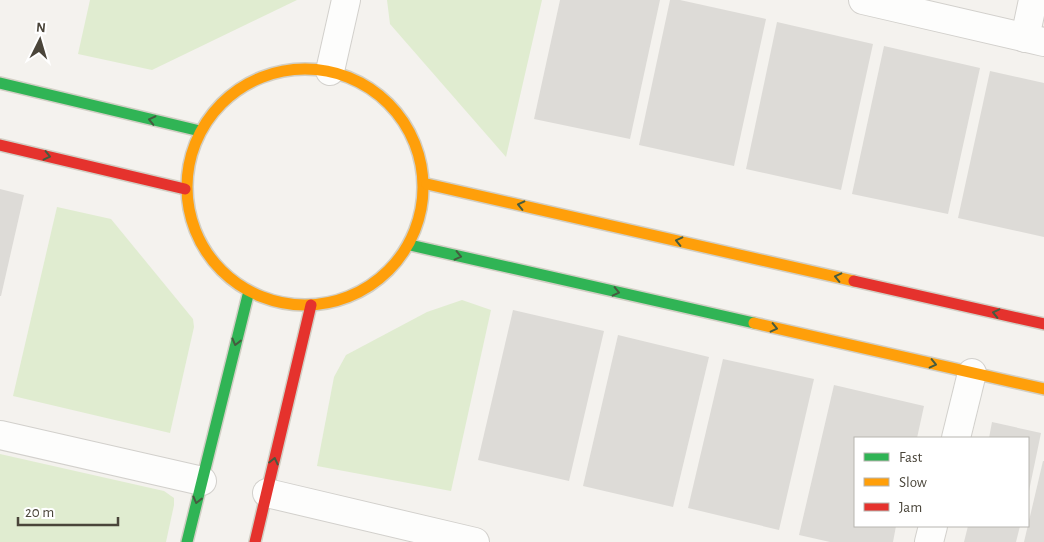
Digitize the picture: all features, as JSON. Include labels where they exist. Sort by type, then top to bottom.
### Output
[{"type":"street","points":[[330,71],[346,0]]},
{"type":"street","points":[[863,0],[1034,40],[1033,0]]},
{"type":"street","points":[[300,68],[330,71],[359,81],[384,98],[404,122],[421,155],[427,184],[422,210],[410,245],[379,280],[352,296],[311,305],[248,295],[214,264],[198,239],[188,210],[185,189],[190,155],[200,131],[218,106],[241,86],[269,74],[300,68]]},
{"type":"street","points":[[0,83],[200,131]]},
{"type":"street","points":[[0,145],[185,189]]},
{"type":"street","points":[[427,184],[1044,324]]},
{"type":"street","points":[[410,245],[1044,389]]},
{"type":"street","points":[[187,542],[248,295]]},
{"type":"street","points":[[255,542],[311,305]]},
{"type":"street","points":[[956,437],[972,373]]},
{"type":"street","points":[[0,435],[202,481]]},
{"type":"street","points":[[267,492],[475,542]]},
{"type":"street","points":[[929,542],[934,527]]},
{"type":"green space","points":[[90,0],[297,0],[152,70],[78,54]]},
{"type":"green space","points":[[387,0],[542,0],[506,157],[390,24]]},
{"type":"green space","points":[[57,207],[111,219],[193,319],[194,327],[170,433],[13,396]]},
{"type":"green space","points":[[462,300],[491,310],[451,491],[317,466],[334,377],[346,355],[427,312]]},
{"type":"green space","points":[[0,454],[164,491],[174,498],[166,542],[0,542]]},
{"type":"building","points":[[560,0],[660,0],[630,139],[534,119]]},
{"type":"building","points":[[670,0],[680,0],[766,19],[734,166],[639,145]]},
{"type":"building","points":[[777,22],[873,44],[841,190],[746,169]]},
{"type":"building","points":[[884,46],[980,68],[948,214],[852,194]]},
{"type":"building","points":[[990,71],[1044,83],[1044,237],[958,218]]},
{"type":"building","points":[[0,189],[24,195],[1,296],[0,296]]},
{"type":"building","points":[[513,310],[604,331],[569,481],[478,460]]},
{"type":"building","points":[[618,335],[709,357],[673,507],[583,486]]},
{"type":"building","points":[[723,359],[814,379],[779,530],[688,508]]},
{"type":"building","points":[[834,385],[924,406],[917,437],[854,437],[854,527],[896,527],[893,542],[830,542],[799,535]]},
{"type":"building","points":[[992,422],[1041,433],[1029,491],[1029,437],[989,437]]},
{"type":"building","points":[[1043,461],[1044,542],[1024,542],[1029,527]]},
{"type":"building","points":[[968,527],[1020,527],[1016,542],[964,542]]},
{"type":"traffic: fast","points":[[0,83],[200,131]]},
{"type":"traffic: fast","points":[[410,245],[754,323]]},
{"type":"traffic: fast","points":[[187,542],[248,295]]},
{"type":"traffic: slow","points":[[293,69],[317,69],[339,74],[361,83],[389,103],[403,121],[414,142],[421,164],[423,187],[421,210],[414,232],[403,253],[389,271],[361,291],[339,300],[317,305],[293,305],[271,300],[249,291],[230,279],[213,262],[201,243],[192,221],[187,199],[187,175],[192,153],[201,131],[213,112],[230,95],[249,83],[271,74],[293,69]]},
{"type":"traffic: slow","points":[[427,184],[854,281]]},
{"type":"traffic: slow","points":[[754,323],[1044,389]]},
{"type":"traffic: jam","points":[[0,145],[185,189]]},
{"type":"traffic: jam","points":[[854,281],[1044,324]]},
{"type":"traffic: jam","points":[[255,542],[311,305]]}]
